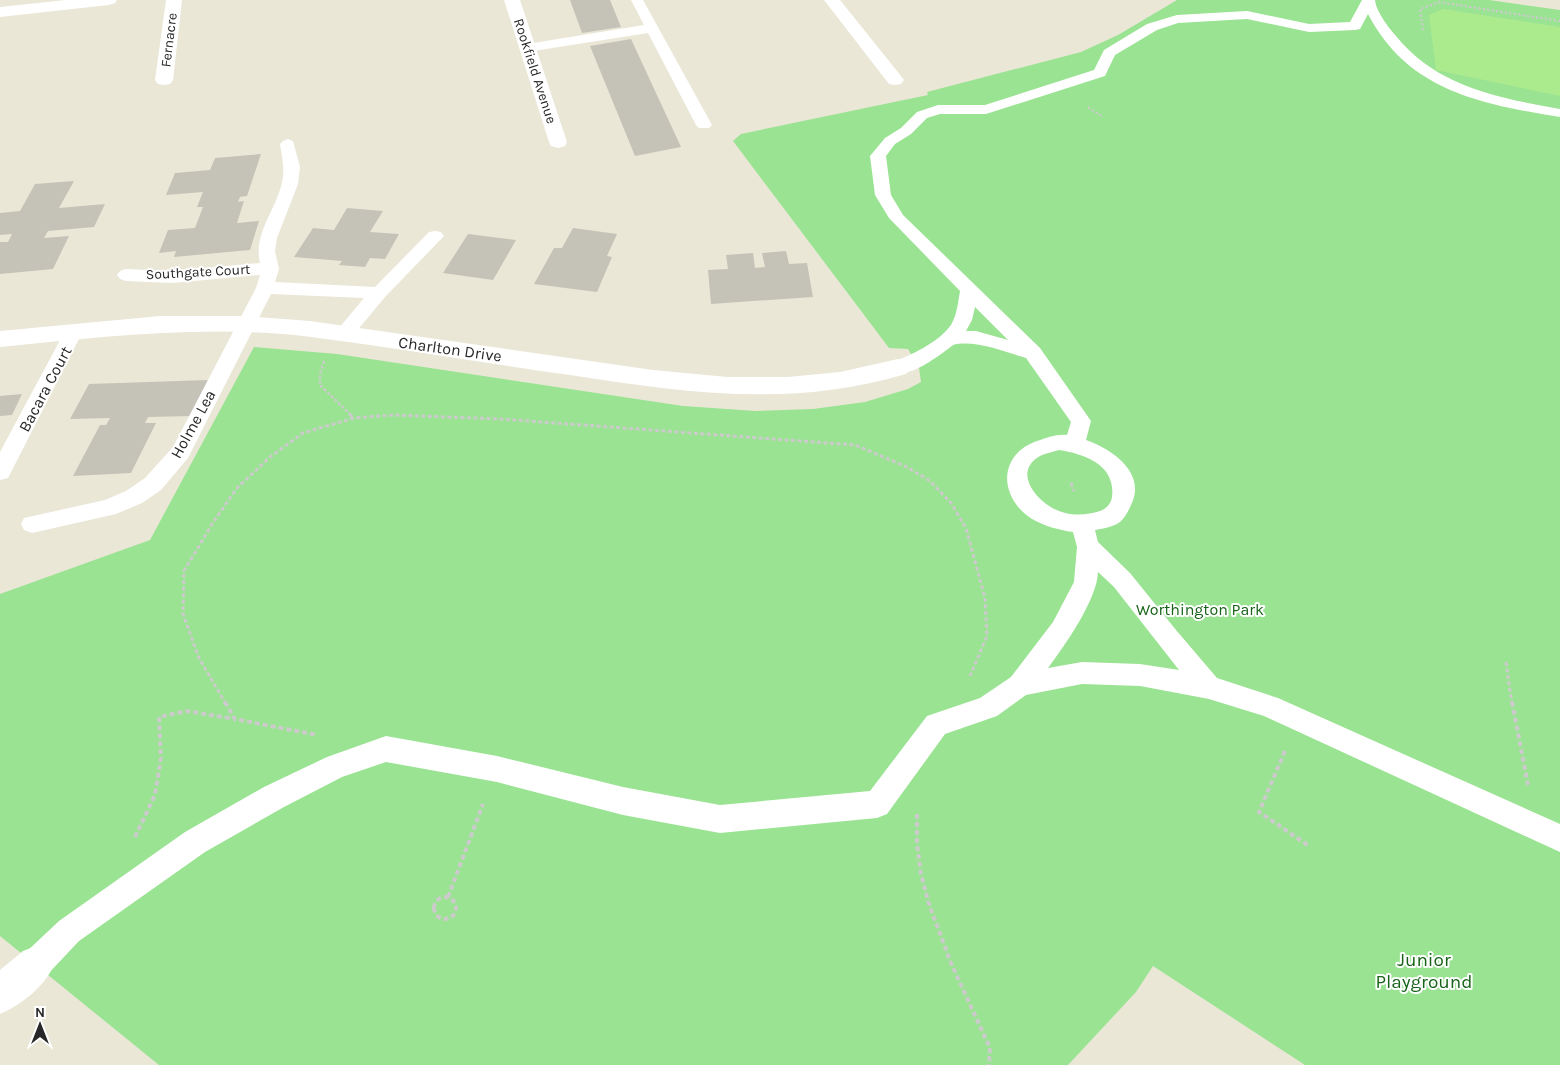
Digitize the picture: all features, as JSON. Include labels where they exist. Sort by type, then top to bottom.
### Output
[{"type":"street","points":[[0,12],[109,0]]},
{"type":"street","name":"Fernacre","points":[[164,80],[174,0]]},
{"type":"street","name":"Rookfield Avenue","points":[[512,0],[558,142]]},
{"type":"street","points":[[832,0],[895,80]]},
{"type":"street","name":"Charlton Drive","points":[[0,338],[160,324],[245,324],[310,328],[653,379],[727,386],[796,386],[840,381],[898,368]]},
{"type":"street","points":[[0,995],[36,964]]},
{"type":"lane","points":[[637,0],[650,28],[704,126]]},
{"type":"lane","points":[[1369,0],[1375,16],[1391,39],[1414,65],[1431,77],[1452,88],[1532,109],[1560,113]]},
{"type":"lane","points":[[1075,443],[1082,421],[1033,353],[897,218],[883,195],[878,156],[890,140],[906,131],[916,118],[938,109],[986,110],[1100,72],[1109,53],[1152,27],[1177,19],[1247,16],[1309,28],[1355,26],[1369,0]]},
{"type":"lane","points":[[527,48],[650,28]]},
{"type":"lane","name":"Southgate Court","points":[[245,324],[265,288],[270,268],[266,251],[268,238],[290,184],[292,167],[288,144]]},
{"type":"lane","points":[[343,334],[379,293],[436,236]]},
{"type":"lane","name":"Southgate Court","points":[[126,275],[172,277],[270,268]]},
{"type":"lane","name":"Southgate Court","points":[[265,288],[379,293]]},
{"type":"lane","points":[[898,368],[915,361],[957,330],[964,314],[969,288]]},
{"type":"lane","name":"Holme Lea","points":[[32,524],[108,508],[134,497],[153,484],[181,452],[245,324]]},
{"type":"lane","name":"Bacara Court","points":[[0,472],[74,331]]},
{"type":"lane","points":[[950,337],[976,338],[1033,353]]},
{"type":"lane","points":[[36,964],[69,932],[195,842],[274,797],[336,766],[386,749],[497,769],[623,801],[720,819],[877,804],[936,725],[988,708],[1020,685],[1062,630],[1086,582],[1085,536],[1098,522],[1111,516],[1120,506],[1124,494],[1122,481],[1116,468],[1105,457],[1075,443],[1050,443],[1028,452],[1019,462],[1016,476],[1019,490],[1029,504],[1044,516],[1062,523],[1085,536],[1167,638],[1210,686]]},
{"type":"lane","points":[[1020,685],[1082,673],[1140,675],[1210,686],[1269,706],[1299,719],[1560,838]]},
{"type":"path","points":[[1424,35],[1420,9],[1439,2],[1560,21]]},
{"type":"path","points":[[324,361],[320,374],[320,385],[354,418]]},
{"type":"path","points":[[235,719],[200,658],[183,614],[184,571],[214,521],[237,488],[270,457],[303,433],[354,418],[394,415],[501,420],[855,445],[907,467],[930,481],[951,503],[966,528],[985,598],[987,636],[968,681],[936,725]]},
{"type":"path","points":[[1506,662],[1515,722],[1537,827]]},
{"type":"path","points":[[131,844],[155,795],[161,758],[159,717],[187,711],[320,736]]},
{"type":"path","points":[[1299,719],[1259,812],[1309,846]]},
{"type":"path","points":[[448,896],[454,900],[456,906],[453,913],[447,918],[441,919],[434,911],[435,905],[438,900],[448,896],[497,769]]},
{"type":"path","points":[[918,807],[916,836],[922,883],[940,934],[990,1048],[989,1065]]},
{"type":"green space","name":"Worthington Park","points":[[1177,0],[1489,0],[1560,10],[1560,1065],[1305,1065],[1153,966],[1136,992],[1068,1065],[159,1065],[0,936],[0,594],[150,540],[254,347],[337,354],[683,406],[756,411],[813,409],[865,402],[908,389],[921,382],[919,368],[908,349],[889,348],[733,141],[741,134],[928,95],[927,92],[1081,52],[1118,35]]},
{"type":"green space","points":[[1443,9],[1560,27],[1560,96],[1436,70],[1429,15]]},
{"type":"building","points":[[570,0],[610,0],[621,27],[582,33]]},
{"type":"building","points":[[631,39],[681,147],[635,156],[590,46]]},
{"type":"building","points":[[261,154],[247,196],[240,197],[238,202],[244,201],[237,223],[259,221],[250,250],[174,257],[176,251],[159,253],[168,230],[195,228],[203,207],[197,207],[203,192],[166,195],[175,173],[210,170],[215,158]]},
{"type":"building","points":[[74,181],[59,208],[105,204],[94,227],[48,231],[44,238],[69,236],[53,269],[0,274],[0,242],[8,242],[12,234],[0,235],[0,213],[20,211],[35,184]]},
{"type":"building","points":[[347,208],[383,211],[370,232],[399,234],[385,259],[370,258],[365,267],[339,265],[342,261],[294,257],[313,228],[334,230]]},
{"type":"building","points":[[573,228],[617,234],[607,256],[612,257],[597,292],[534,284],[554,248],[562,248]]},
{"type":"building","points":[[468,234],[516,240],[493,280],[443,273]]},
{"type":"building","points":[[786,251],[789,264],[807,263],[813,297],[711,304],[708,270],[728,269],[726,255],[753,253],[755,268],[765,267],[762,253]]},
{"type":"building","points":[[208,380],[192,416],[148,417],[145,423],[156,423],[131,473],[73,476],[100,425],[106,425],[110,418],[70,419],[89,384]]},
{"type":"building","points":[[22,394],[12,415],[0,416],[0,396]]},
{"type":"park label","name":"Junior Playground","points":[[1424,971]]}]
